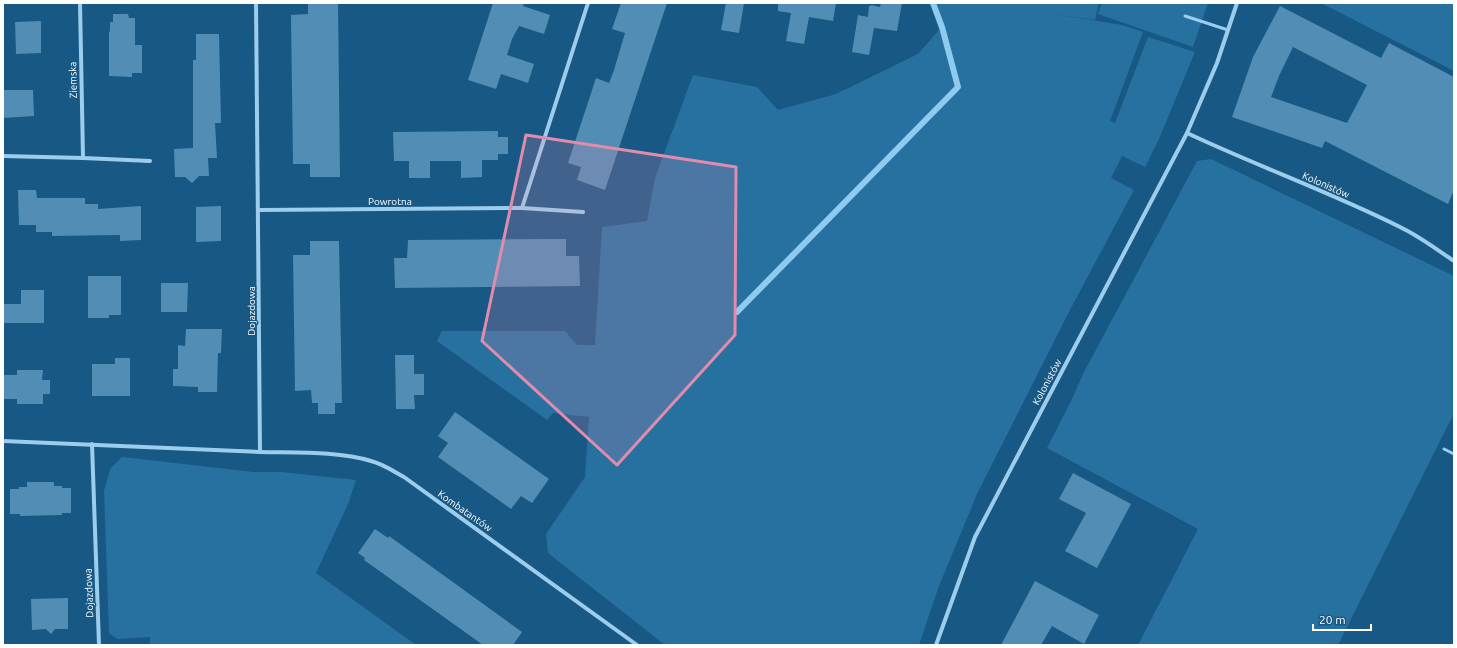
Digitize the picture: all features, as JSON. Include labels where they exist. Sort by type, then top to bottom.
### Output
[{"type":"street","name":"Ziemska","points":[[80,3],[83,158]]},
{"type":"street","name":"Dojazdowa","points":[[256,3],[260,452]]},
{"type":"street","points":[[522,208],[588,3]]},
{"type":"street","name":"Kolonistów","points":[[936,645],[975,537],[1187,133],[1214,70],[1237,3]]},
{"type":"street","name":"Kolonistów","points":[[1187,133],[1227,152],[1401,227],[1433,246],[1454,261]]},
{"type":"street","points":[[3,156],[150,161]]},
{"type":"street","name":"Powrotna","points":[[258,210],[522,208],[583,212]]},
{"type":"street","points":[[3,441],[260,452]]},
{"type":"street","name":"Dojazdowa","points":[[92,444],[99,645]]},
{"type":"street","name":"Kombatantów","points":[[260,452],[348,456],[371,461],[387,467],[416,486],[637,645]]},
{"type":"lane","points":[[1185,16],[1228,30]]},
{"type":"lane","points":[[1444,449],[1454,454]]},
{"type":"highlighted area","points":[[526,135],[736,167],[735,335],[617,465],[482,341]]},
{"type":"shaded area","points":[[930,3],[1099,3],[1095,20],[1048,13],[1122,25],[1143,32],[1110,121],[1115,123],[1148,37],[1195,52],[1159,139],[1145,167],[1122,156],[1111,178],[1134,190],[1072,306],[977,494],[939,586],[919,645],[665,645],[548,553],[546,534],[585,477],[589,417],[553,413],[547,420],[437,341],[442,331],[565,331],[577,345],[595,345],[602,227],[647,221],[655,178],[693,75],[757,87],[778,110],[836,94],[918,54],[939,30]]},
{"type":"shaded area","points":[[1102,3],[1208,3],[1193,47],[1098,14]]},
{"type":"shaded area","points":[[1321,3],[1454,3],[1454,71]]},
{"type":"shaded area","points":[[1211,159],[1454,276],[1454,413],[1338,645],[1138,645],[1198,529],[1047,448],[1083,374],[1197,161]]},
{"type":"shaded area","points":[[122,457],[254,472],[282,472],[356,480],[348,504],[316,573],[416,645],[150,645],[150,637],[117,639],[109,633],[104,491],[110,469]]},
{"type":"building","points":[[308,3],[338,3],[340,177],[310,177],[310,164],[293,164],[291,15],[308,14]]},
{"type":"building","points":[[493,3],[524,3],[523,6],[550,15],[544,34],[519,26],[512,39],[507,55],[534,64],[528,83],[501,74],[496,89],[468,80]]},
{"type":"building","points":[[621,3],[667,3],[605,190],[577,180],[581,167],[568,163],[596,78],[609,83],[614,70],[625,33],[612,29]]},
{"type":"building","points":[[726,3],[744,3],[739,33],[721,30]]},
{"type":"building","points":[[778,3],[836,3],[833,21],[809,17],[804,44],[786,41],[791,13],[778,11]]},
{"type":"building","points":[[881,3],[902,3],[897,31],[874,28],[869,55],[852,52],[858,15],[868,17],[869,6],[880,7]]},
{"type":"building","points":[[1280,6],[1381,58],[1389,43],[1454,77],[1454,190],[1448,204],[1325,141],[1322,148],[1232,117],[1253,57]],"holes":[[[1293,47],[1367,85],[1347,123],[1271,97]]]},
{"type":"building","points":[[113,14],[128,14],[129,18],[135,18],[135,45],[142,45],[142,73],[132,73],[132,77],[109,76],[109,32],[110,22],[113,22]]},
{"type":"building","points":[[41,21],[41,53],[16,54],[15,22]]},
{"type":"building","points":[[196,34],[219,34],[221,123],[215,123],[217,158],[208,158],[209,176],[199,176],[192,183],[185,177],[175,177],[174,149],[193,148],[193,60],[196,60]]},
{"type":"building","points":[[3,90],[33,90],[34,116],[3,118]]},
{"type":"building","points":[[498,131],[498,137],[508,137],[508,154],[498,154],[498,160],[482,160],[482,177],[461,178],[461,161],[430,161],[430,178],[409,178],[409,161],[394,161],[393,132]]},
{"type":"building","points":[[18,190],[36,190],[37,198],[85,198],[85,204],[98,204],[98,209],[141,206],[141,240],[120,241],[120,235],[52,236],[52,232],[36,232],[36,225],[19,225]]},
{"type":"building","points":[[221,206],[221,241],[196,242],[196,207]]},
{"type":"building","points":[[566,239],[566,256],[579,256],[580,286],[395,288],[394,258],[407,258],[408,240]]},
{"type":"building","points":[[310,241],[339,241],[342,403],[335,403],[335,414],[318,414],[318,403],[312,403],[311,390],[295,391],[293,255],[310,255]]},
{"type":"building","points":[[88,276],[121,276],[121,315],[109,315],[109,318],[88,318]]},
{"type":"building","points":[[161,283],[188,283],[187,312],[161,312]]},
{"type":"building","points":[[21,290],[44,290],[44,323],[4,323],[3,304],[21,304]]},
{"type":"building","points":[[186,329],[222,329],[221,353],[218,353],[217,392],[198,392],[198,387],[173,386],[173,369],[178,369],[178,345],[185,346]]},
{"type":"building","points":[[395,355],[414,355],[414,374],[424,374],[424,395],[414,395],[415,409],[396,409]]},
{"type":"building","points":[[115,358],[130,358],[130,396],[92,396],[92,364],[115,364]]},
{"type":"building","points":[[17,370],[43,370],[42,380],[50,380],[50,394],[43,394],[43,404],[17,404],[17,399],[3,399],[3,375],[17,375]]},
{"type":"building","points":[[455,412],[549,479],[532,503],[521,496],[511,509],[438,457],[448,443],[438,436]]},
{"type":"building","points":[[1073,473],[1131,504],[1097,568],[1065,551],[1086,513],[1059,499]]},
{"type":"building","points":[[27,482],[54,482],[54,486],[71,488],[71,513],[62,513],[62,515],[20,516],[20,514],[10,514],[10,489],[27,487]]},
{"type":"building","points":[[375,529],[388,538],[389,536],[522,632],[513,645],[483,645],[364,560],[365,558],[358,553]]},
{"type":"building","points":[[1035,581],[1099,615],[1084,644],[1052,626],[1041,645],[1001,645]]},
{"type":"building","points":[[68,598],[68,629],[55,629],[51,634],[46,629],[32,630],[31,599]]},
{"type":"waterway","points":[[737,312],[958,87],[942,27],[933,3]]}]
